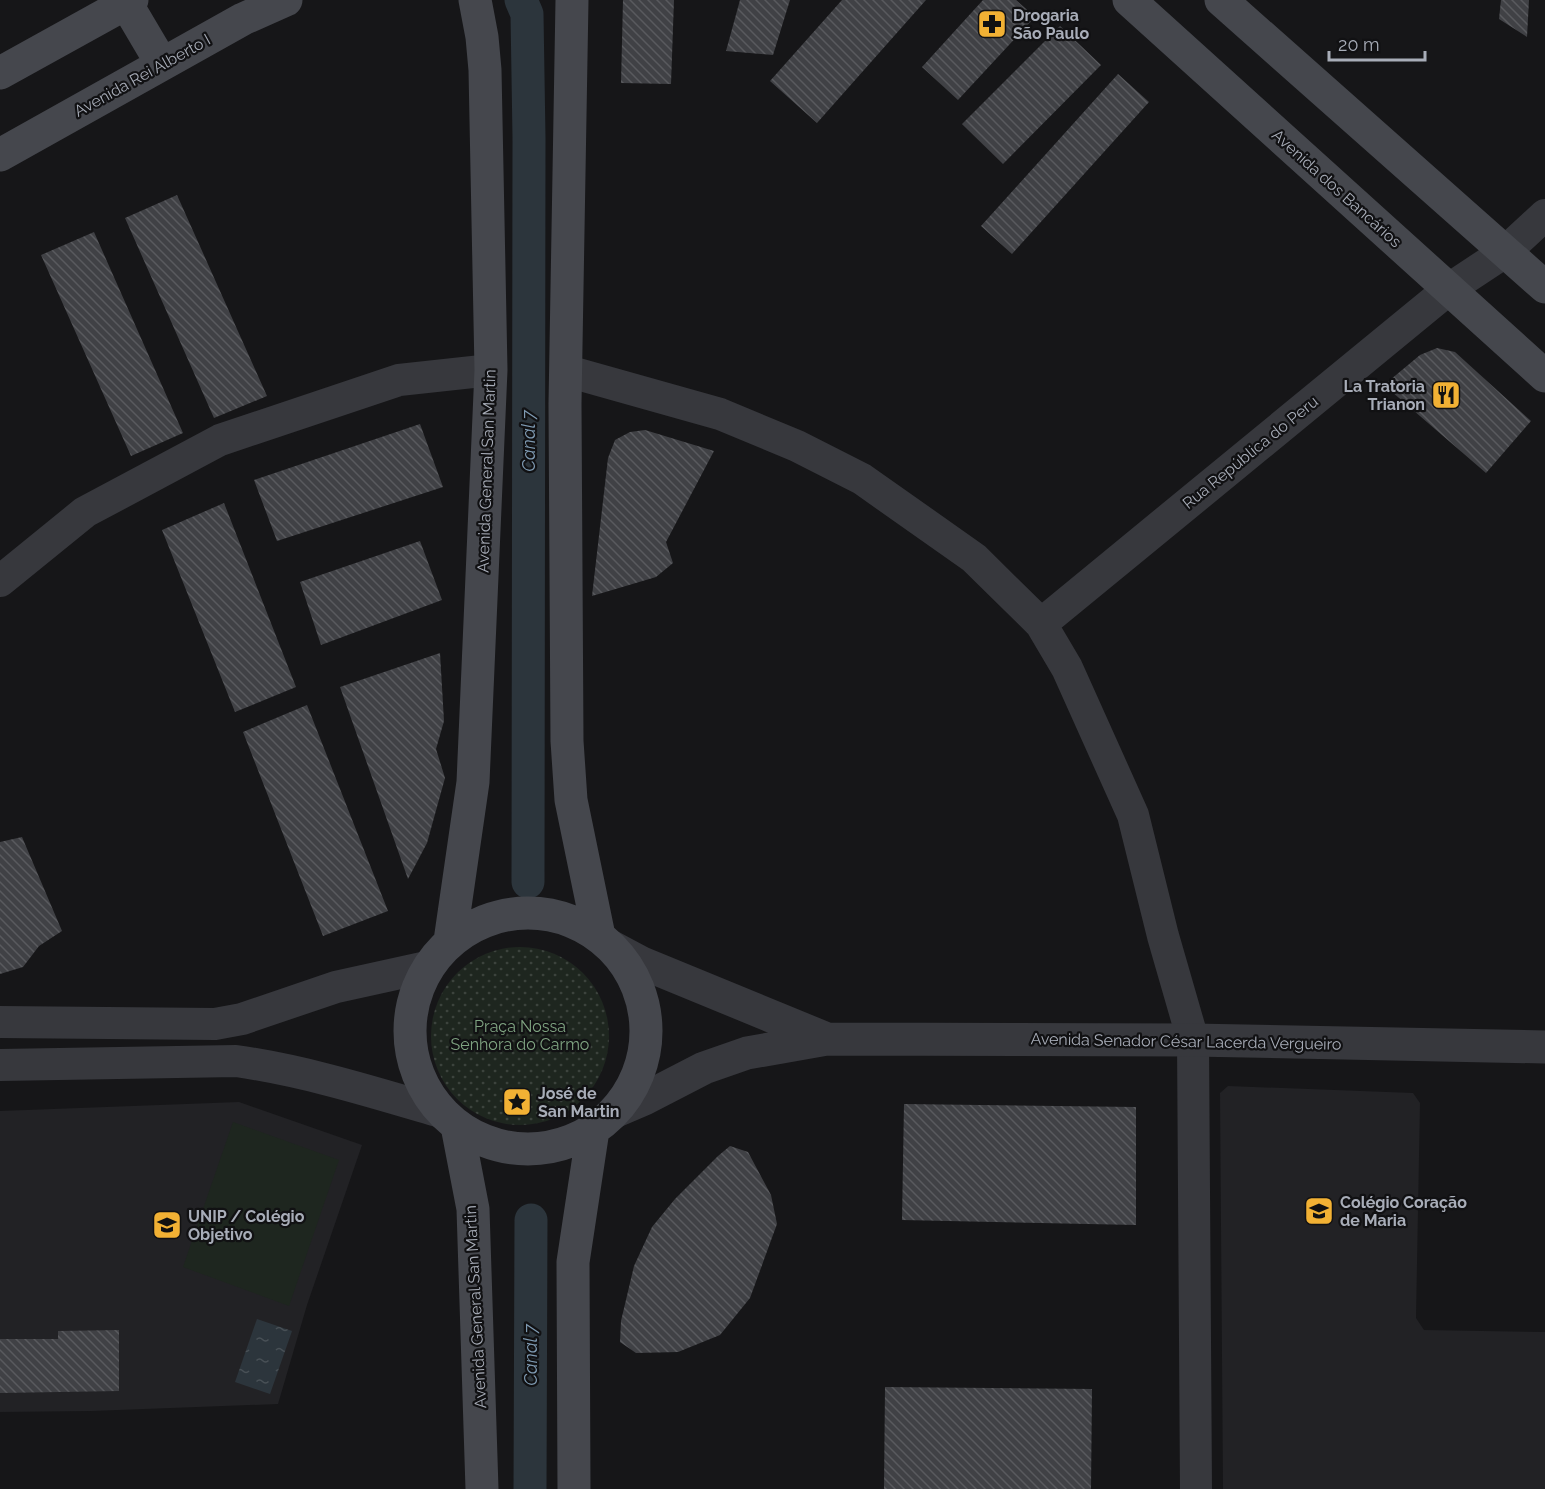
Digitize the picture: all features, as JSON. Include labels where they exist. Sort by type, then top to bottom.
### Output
[{"type":"main road","name":"Avenida Rei Alberto I","points":[[0,155],[162,64],[238,9],[286,0]]},
{"type":"main road","name":"Avenida General San Martin","points":[[450,941],[473,782],[491,370],[485,70],[475,0]]},
{"type":"main road","points":[[572,0],[565,416],[567,741],[571,800],[606,942]]},
{"type":"main road","name":"Avenida dos Bancários","points":[[1129,0],[1545,376]]},
{"type":"main road","points":[[1221,0],[1545,287]]},
{"type":"main road","points":[[0,73],[129,2],[162,64]]},
{"type":"main road","points":[[524,912],[563,918],[606,942],[631,971],[642,999],[647,1029],[644,1058],[633,1086],[604,1120],[560,1145],[525,1149],[489,1143],[449,1119],[423,1086],[411,1057],[409,1026],[414,995],[427,967],[450,941],[485,920],[524,912]]},
{"type":"main road","name":"Avenida General San Martin","points":[[449,1119],[473,1209],[482,1489]]},
{"type":"main road","points":[[574,1489],[573,1262],[604,1120]]},
{"type":"street","name":"Rua República do Peru","points":[[1041,624],[1449,289],[1505,252],[1545,215]]},
{"type":"street","points":[[0,581],[85,512],[220,440],[399,380],[491,370]]},
{"type":"street","points":[[567,371],[720,414],[797,446],[862,479],[974,558],[1041,624],[1067,668],[1133,815],[1163,936],[1193,1040],[1196,1489]]},
{"type":"street","points":[[606,942],[642,963],[826,1039]]},
{"type":"street","points":[[0,1022],[215,1024],[242,1018],[336,987],[427,967]]},
{"type":"street","points":[[215,1024],[215,1061]]},
{"type":"street","points":[[604,1120],[704,1068],[747,1053],[826,1039]]},
{"type":"street","name":"Avenida Senador César Lacerda Vergueiro","points":[[826,1039],[1193,1040],[1545,1047]]},
{"type":"street","points":[[0,1065],[236,1061],[277,1067],[354,1086],[449,1119]]},
{"type":"shaded area","name":"Colégio Coração de Maria","points":[[1228,1086],[1413,1093],[1420,1103],[1416,1318],[1424,1330],[1545,1332],[1545,1489],[1223,1489],[1220,1093]]},
{"type":"shaded area","name":"UNIP / Colégio Objetivo","points":[[239,1102],[362,1145],[307,1305],[278,1404],[0,1412],[0,1111]]},
{"type":"green space","name":"Praça Nossa Senhora do Carmo","points":[[520,947],[554,954],[583,973],[602,1002],[609,1036],[602,1070],[583,1099],[554,1118],[520,1125],[486,1118],[457,1099],[438,1070],[431,1036],[438,1002],[457,973],[486,954]]},
{"type":"green space","points":[[233,1122],[339,1160],[289,1306],[183,1267]]},
{"type":"water","points":[[257,1319],[292,1331],[270,1394],[235,1382]]},
{"type":"building","points":[[623,0],[674,0],[671,84],[621,83]]},
{"type":"building","points":[[740,0],[790,0],[773,55],[726,51]]},
{"type":"building","points":[[842,0],[926,0],[817,123],[770,81]]},
{"type":"building","points":[[983,0],[1016,0],[1035,17],[958,100],[922,67]]},
{"type":"building","points":[[1501,0],[1529,0],[1527,37],[1499,19]]},
{"type":"building","points":[[1060,26],[1101,65],[1003,164],[962,124]]},
{"type":"building","points":[[1118,74],[1149,102],[1012,254],[981,226]]},
{"type":"building","points":[[177,195],[267,396],[214,418],[125,218]]},
{"type":"building","points":[[94,232],[183,433],[131,456],[41,255]]},
{"type":"building","points":[[1437,348],[1455,352],[1531,421],[1486,473],[1384,385],[1420,355]]},
{"type":"building","points":[[420,424],[443,487],[277,541],[254,480]]},
{"type":"building","points":[[645,430],[714,451],[666,542],[673,563],[656,577],[592,596],[608,458],[615,440],[630,432]]},
{"type":"building","points":[[224,503],[296,687],[235,712],[162,530]]},
{"type":"building","points":[[420,541],[442,600],[321,645],[300,582]]},
{"type":"building","points":[[440,653],[444,721],[436,749],[445,778],[427,843],[408,879],[340,687]]},
{"type":"building","points":[[307,705],[388,911],[323,936],[243,732]]},
{"type":"building","points":[[22,837],[62,931],[39,946],[23,967],[0,974],[0,842]]},
{"type":"building","points":[[904,1104],[1136,1107],[1136,1225],[902,1220]]},
{"type":"building","points":[[730,1146],[748,1152],[771,1195],[777,1224],[750,1298],[720,1335],[678,1352],[636,1353],[620,1342],[621,1321],[634,1266],[652,1227],[675,1199]]},
{"type":"building","points":[[119,1330],[119,1391],[0,1393],[0,1339],[58,1339],[58,1331]]},
{"type":"building","points":[[885,1387],[1092,1389],[1091,1489],[884,1489]]},
{"type":"waterway","name":"Canal 7","points":[[521,0],[527,14],[529,138],[528,882]]},
{"type":"waterway","name":"Canal 7","points":[[530,1489],[531,1220]]},
{"type":"place","name":"Drogaria São Paulo","points":[[992,24]]},
{"type":"place","name":"La Tratoria Trianon","points":[[1446,395]]},
{"type":"place","name":"José de San Martin","points":[[517,1102]]},
{"type":"place","name":"Colégio Coração de Maria","points":[[1319,1211]]},
{"type":"place","name":"UNIP / Colégio Objetivo","points":[[167,1225]]}]
